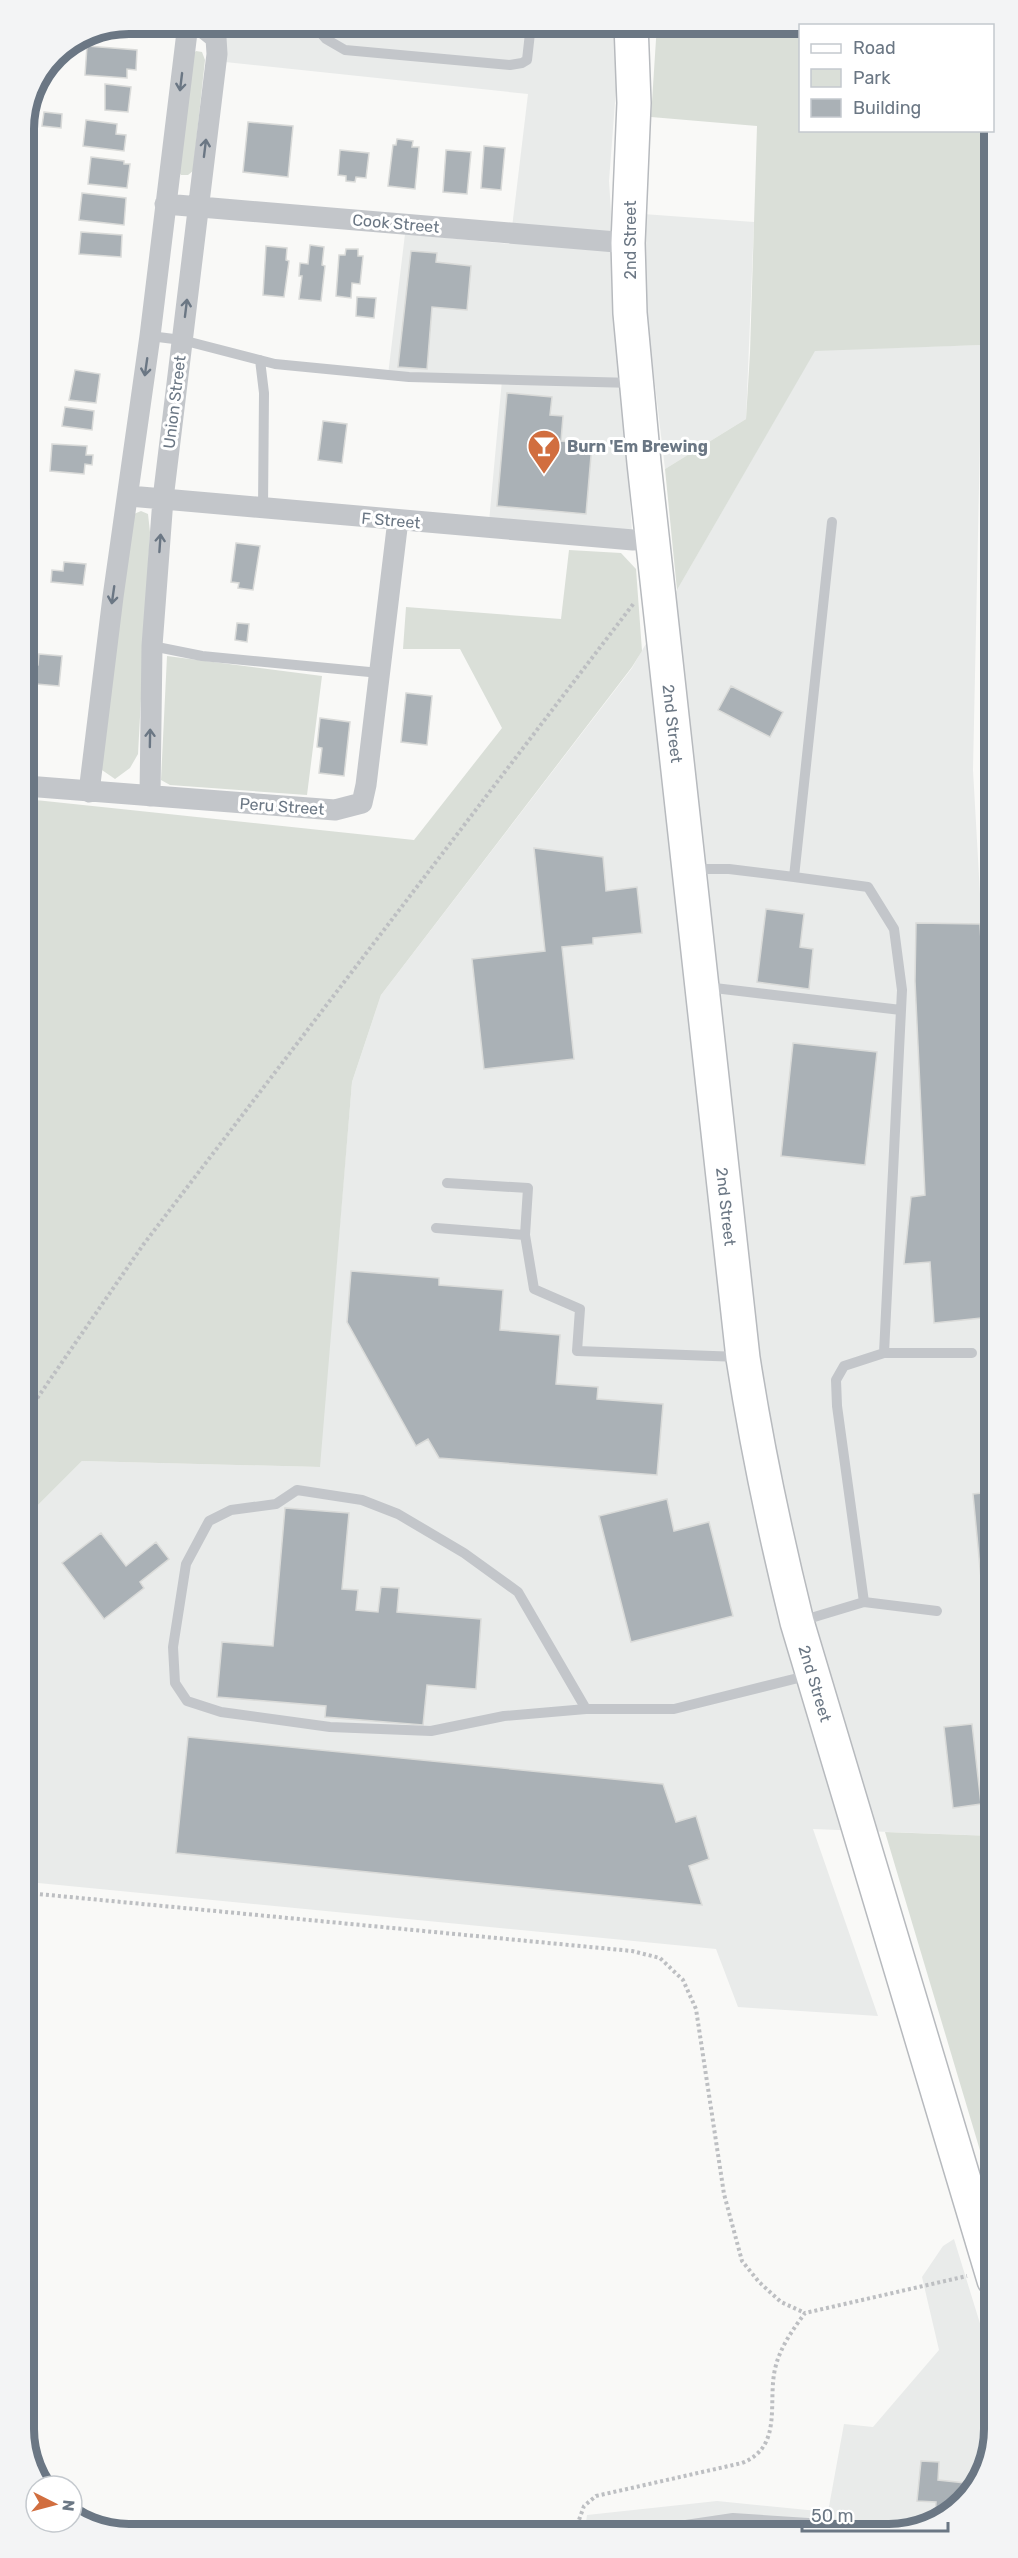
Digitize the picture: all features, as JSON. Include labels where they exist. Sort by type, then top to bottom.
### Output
[{"type":"main road","name":"2nd Street","points":[[631,35],[634,103],[628,243],[630,313],[743,1358],[755,1436],[772,1522],[798,1622],[984,2248]]},
{"type":"main road","name":"2nd Street","points":[[634,103],[649,35]]},
{"type":"street","name":"Union Street","points":[[88,792],[113,597],[129,496],[188,34]]},
{"type":"street","name":"Union Street","points":[[150,796],[152,646],[163,499],[217,54],[216,38],[211,34]]},
{"type":"street","name":"Cook Street","points":[[165,204],[628,243]]},
{"type":"street","name":"F Street","points":[[129,496],[633,540],[653,539]]},
{"type":"street","name":"Peru Street","points":[[35,787],[335,810],[362,803],[398,520]]},
{"type":"lane","points":[[322,34],[345,50],[510,65],[526,60],[530,35]]},
{"type":"lane","points":[[150,336],[182,340],[275,364],[409,377],[637,383]]},
{"type":"lane","points":[[260,360],[264,393],[263,508]]},
{"type":"lane","points":[[794,877],[832,522]]},
{"type":"lane","points":[[152,646],[202,656],[380,674]]},
{"type":"lane","points":[[690,869],[729,869],[868,887],[894,929],[902,990],[884,1353]]},
{"type":"lane","points":[[702,986],[901,1010]]},
{"type":"lane","points":[[447,1183],[528,1188],[525,1235],[534,1289],[579,1309],[577,1351],[743,1358]]},
{"type":"lane","points":[[436,1228],[525,1235]]},
{"type":"lane","points":[[864,1602],[837,1406],[836,1380],[844,1366],[884,1353],[972,1353]]},
{"type":"lane","points":[[586,1709],[519,1592],[464,1553],[398,1514],[362,1500],[297,1490],[276,1503],[231,1510],[209,1521],[186,1564],[173,1647],[175,1683],[187,1701],[221,1712],[330,1727],[431,1731],[504,1716],[586,1709],[674,1709],[813,1674]]},
{"type":"lane","points":[[798,1622],[864,1602],[937,1611]]},
{"type":"lane","points":[[694,2524],[733,2518],[823,2524]]},
{"type":"path","points":[[34,1402],[143,1245],[657,574]]},
{"type":"path","points":[[34,1894],[632,1951],[660,1958],[682,1980],[696,2008],[724,2194],[742,2261],[759,2282],[781,2302],[806,2313],[984,2277]]},
{"type":"path","points":[[578,2524],[584,2506],[596,2496],[756,2458],[770,2435],[776,2365],[792,2331],[806,2313]]},
{"type":"shaded area","points":[[226,34],[620,35],[609,181],[632,532],[489,522],[502,380],[388,375],[405,234],[510,244],[528,94],[225,62]]},
{"type":"shaded area","points":[[643,214],[754,222],[746,419],[665,469],[647,318]]},
{"type":"shaded area","points":[[982,345],[973,770],[984,965],[984,1836],[813,1829],[878,2016],[738,2007],[716,1949],[34,1883],[34,1509],[82,1461],[319,1467],[352,1082],[381,995],[632,668],[815,350]]},
{"type":"shaded area","points":[[954,2239],[984,2336],[983,2441],[974,2471],[956,2496],[946,2504],[919,2518],[889,2524],[586,2524],[587,2515],[717,2501],[828,2512],[844,2424],[873,2427],[939,2350],[922,2277],[943,2246]]},
{"type":"green space","points":[[656,35],[799,35],[799,132],[984,132],[982,345],[815,351],[677,590],[665,469],[746,419],[757,126],[651,117]]},
{"type":"green space","points":[[196,51],[202,52],[205,60],[193,171],[188,175],[181,175],[177,169],[190,57]]},
{"type":"green space","points":[[141,511],[148,514],[150,532],[138,754],[130,768],[115,779],[99,768],[134,514]]},
{"type":"green space","points":[[569,550],[621,553],[636,569],[642,651],[381,995],[352,1082],[320,1467],[82,1461],[34,1509],[35,800],[414,840],[502,728],[460,649],[403,649],[406,607],[561,619]]},
{"type":"green space","points":[[167,656],[322,676],[307,795],[170,785],[161,780]]},
{"type":"green space","points":[[885,1832],[984,1836],[984,2164]]},
{"type":"building","points":[[87,46],[137,50],[136,70],[127,69],[127,78],[85,75]]},
{"type":"building","points":[[105,84],[131,87],[128,112],[105,110]]},
{"type":"building","points":[[44,112],[62,114],[61,128],[42,126]]},
{"type":"building","points":[[86,120],[117,124],[116,134],[126,135],[124,151],[83,146]]},
{"type":"building","points":[[248,122],[293,126],[288,177],[243,172]]},
{"type":"building","points":[[397,139],[413,141],[412,147],[419,147],[415,189],[388,186],[393,145],[396,145]]},
{"type":"building","points":[[484,146],[505,148],[501,190],[481,188]]},
{"type":"building","points":[[340,150],[369,153],[366,178],[356,177],[355,182],[346,181],[346,176],[338,175]]},
{"type":"building","points":[[446,150],[471,152],[467,194],[443,192]]},
{"type":"building","points":[[91,157],[124,161],[124,164],[130,164],[127,188],[88,184]]},
{"type":"building","points":[[82,193],[126,198],[124,225],[79,220]]},
{"type":"building","points":[[81,232],[122,235],[121,257],[79,254]]},
{"type":"building","points":[[310,245],[324,247],[322,265],[325,266],[321,301],[299,299],[302,276],[299,276],[300,263],[308,264]]},
{"type":"building","points":[[266,246],[287,248],[286,260],[289,261],[284,297],[263,295]]},
{"type":"building","points":[[346,249],[358,249],[358,256],[363,256],[360,284],[352,283],[351,298],[336,296],[339,255],[345,255]]},
{"type":"building","points":[[411,251],[437,253],[436,262],[471,266],[467,310],[432,307],[427,369],[398,367]]},
{"type":"building","points":[[357,297],[376,298],[374,318],[356,316]]},
{"type":"building","points":[[75,370],[100,374],[96,403],[69,400]]},
{"type":"building","name":"Burn 'Em Brewing","points":[[507,393],[552,397],[550,415],[563,416],[561,441],[592,444],[586,514],[497,506]]},
{"type":"building","points":[[65,407],[94,411],[92,430],[62,426]]},
{"type":"building","points":[[323,421],[347,424],[342,463],[318,460]]},
{"type":"building","points":[[52,444],[87,446],[86,455],[93,455],[92,465],[85,464],[84,474],[50,471]]},
{"type":"building","points":[[236,543],[260,546],[253,590],[238,588],[239,583],[231,582]]},
{"type":"building","points":[[64,562],[86,564],[83,585],[51,582],[52,570],[63,571]]},
{"type":"building","points":[[237,623],[249,624],[247,642],[235,640]]},
{"type":"building","points":[[39,654],[62,656],[59,686],[35,684],[35,665],[38,665]]},
{"type":"building","points":[[731,686],[783,712],[770,737],[718,710]]},
{"type":"building","points":[[406,693],[432,696],[427,745],[401,742]]},
{"type":"building","points":[[320,718],[350,722],[344,776],[319,773],[322,748],[317,747]]},
{"type":"building","points":[[534,848],[603,857],[606,891],[637,887],[642,933],[593,938],[593,944],[562,947],[574,1059],[484,1069],[472,959],[545,951]]},
{"type":"building","points":[[766,909],[804,914],[800,947],[813,949],[809,989],[757,982]]},
{"type":"building","points":[[916,923],[980,924],[984,993],[984,1318],[934,1323],[930,1262],[904,1264],[911,1197],[925,1195],[915,981]]},
{"type":"building","points":[[793,1043],[877,1052],[865,1165],[781,1156]]},
{"type":"building","points":[[351,1271],[439,1278],[439,1285],[503,1290],[500,1330],[560,1335],[556,1384],[598,1387],[597,1399],[663,1404],[657,1475],[439,1458],[428,1439],[416,1446],[347,1322]]},
{"type":"building","points":[[984,1493],[984,1610],[973,1494]]},
{"type":"building","points":[[667,1499],[674,1531],[709,1522],[733,1616],[631,1642],[599,1516]]},
{"type":"building","points":[[285,1508],[349,1513],[342,1589],[358,1590],[356,1610],[378,1612],[381,1587],[399,1588],[397,1612],[481,1619],[476,1689],[427,1685],[423,1725],[325,1717],[326,1706],[217,1697],[222,1642],[273,1646]]},
{"type":"building","points":[[101,1533],[126,1566],[156,1542],[169,1559],[140,1582],[144,1588],[104,1619],[62,1563]]},
{"type":"building","points":[[972,1724],[981,1804],[953,1808],[944,1727]]},
{"type":"building","points":[[188,1737],[663,1784],[676,1822],[696,1816],[709,1859],[689,1866],[702,1905],[176,1853]]},
{"type":"building","points":[[921,2461],[939,2462],[938,2480],[966,2483],[956,2496],[935,2511],[936,2502],[917,2501]]},
{"type":"place","name":"Burn 'Em Brewing","points":[[544,475]]}]
